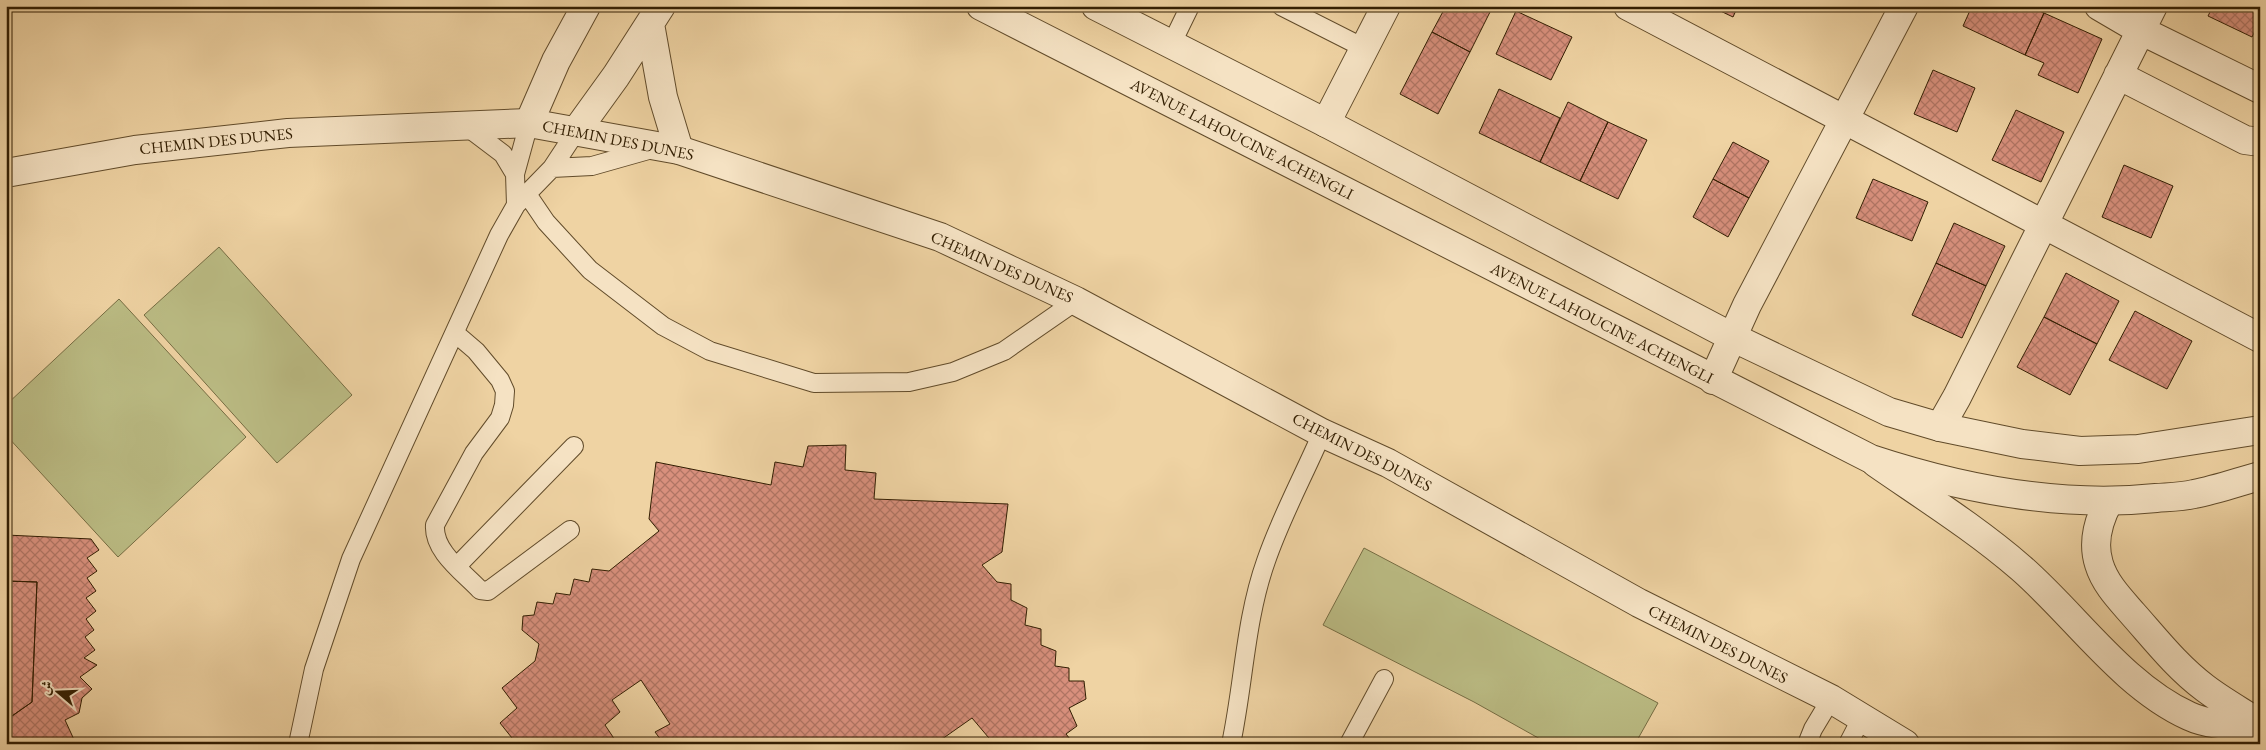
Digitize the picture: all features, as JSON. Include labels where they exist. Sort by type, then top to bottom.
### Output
[{"type":"street","points":[[529,123],[556,61],[586,6]]},
{"type":"street","name":"AVENUE LAHOUCINE ACHENGLI","points":[[981,6],[1871,459],[1921,476],[2011,493],[2079,502],[2192,495],[2260,476]]},
{"type":"street","points":[[1096,6],[1326,123],[1734,338],[1889,412],[1940,427],[2022,444],[2080,451],[2138,449],[2260,430]]},
{"type":"street","points":[[1326,123],[1386,6]]},
{"type":"street","points":[[1713,380],[1734,338],[1747,304],[1904,6]]},
{"type":"street","points":[[2100,6],[2146,18],[2260,88]]},
{"type":"street","points":[[1636,8],[1845,121],[2260,338]]},
{"type":"street","points":[[577,130],[616,76],[655,15]]},
{"type":"street","points":[[655,15],[669,148]]},
{"type":"street","points":[[1940,427],[1957,397],[2146,18]]},
{"type":"street","points":[[2118,75],[2245,140],[2260,142]]},
{"type":"street","name":"CHEMIN DES DUNES","points":[[6,173],[135,150],[278,134],[529,123],[577,130],[669,148],[940,237],[1076,301],[1322,433],[1388,463],[1638,603],[1831,699],[1905,744]]},
{"type":"street","points":[[1871,459],[1957,518],[2021,568],[2126,672],[2166,704],[2190,717],[2204,721],[2219,724],[2260,725]]},
{"type":"street","points":[[2109,501],[2101,516],[2097,531],[2096,547],[2099,564],[2114,592],[2167,654],[2187,673],[2260,725]]},
{"type":"lane","points":[[1171,44],[1190,6]]},
{"type":"lane","points":[[1281,6],[1364,48]]},
{"type":"lane","points":[[515,174],[529,123]]},
{"type":"lane","points":[[465,126],[503,154],[515,174],[522,200],[546,222],[590,270],[663,326],[710,352],[814,383],[909,382],[953,372],[1004,351],[1076,301]]},
{"type":"lane","points":[[298,744],[314,669],[351,559],[498,235],[522,200],[552,168],[577,130]]},
{"type":"lane","points":[[552,168],[592,166],[669,148]]},
{"type":"lane","points":[[455,333],[476,351],[500,380],[504,391],[504,405],[500,418],[474,452],[434,525],[434,536],[438,543],[480,590],[488,591],[570,530]]},
{"type":"lane","points":[[1231,744],[1241,694],[1252,612],[1266,561],[1322,433]]},
{"type":"lane","points":[[457,566],[574,446]]},
{"type":"lane","points":[[1349,744],[1384,679]]},
{"type":"lane","points":[[1808,744],[1831,699]]},
{"type":"lane","points":[[1848,744],[1861,718]]},
{"type":"green space","points":[[219,247],[352,395],[277,463],[144,315]]},
{"type":"green space","points":[[119,299],[246,437],[118,557],[6,435],[6,405]]},
{"type":"green space","points":[[1364,548],[1658,703],[1635,744],[1549,744],[1474,702],[1323,625]]},
{"type":"building","points":[[1446,6],[1493,6],[1470,52],[1432,32]]},
{"type":"building","points":[[1710,6],[1738,6],[1733,17]]},
{"type":"building","points":[[1972,6],[2029,6],[2044,13],[2025,55],[1963,26]]},
{"type":"building","points":[[2213,6],[2260,6],[2260,21],[2252,37],[2208,16]]},
{"type":"building","points":[[1516,11],[1572,37],[1551,80],[1496,54]]},
{"type":"building","points":[[2044,13],[2102,39],[2078,93],[2038,75],[2044,63],[2025,55]]},
{"type":"building","points":[[1432,32],[1470,52],[1438,114],[1400,94]]},
{"type":"building","points":[[1933,70],[1975,88],[1957,132],[1914,114]]},
{"type":"building","points":[[1499,89],[1560,118],[1540,162],[1479,133]]},
{"type":"building","points":[[1568,102],[1608,122],[1580,181],[1540,162]]},
{"type":"building","points":[[2016,110],[2064,132],[2041,182],[1992,160]]},
{"type":"building","points":[[1608,122],[1647,140],[1618,199],[1580,181]]},
{"type":"building","points":[[1733,142],[1769,161],[1749,198],[1713,179]]},
{"type":"building","points":[[2124,165],[2173,186],[2151,238],[2102,217]]},
{"type":"building","points":[[1713,179],[1749,198],[1728,237],[1693,217]]},
{"type":"building","points":[[1873,179],[1928,202],[1912,241],[1856,218]]},
{"type":"building","points":[[1954,223],[2005,246],[1986,286],[1936,263]]},
{"type":"building","points":[[1936,263],[1986,286],[1962,338],[1912,315]]},
{"type":"building","points":[[2066,273],[2119,301],[2097,344],[2044,317]]},
{"type":"building","points":[[2135,311],[2192,341],[2167,389],[2109,360]]},
{"type":"building","points":[[2044,317],[2097,344],[2070,395],[2017,367]]},
{"type":"building","points":[[846,445],[845,470],[876,473],[874,499],[1008,504],[1002,552],[982,565],[997,582],[1011,584],[1011,600],[1027,608],[1025,625],[1041,629],[1041,645],[1056,651],[1055,666],[1069,668],[1069,681],[1084,681],[1086,699],[1069,708],[1077,726],[1066,734],[1074,744],[994,744],[972,718],[935,744],[664,744],[655,732],[670,724],[641,680],[612,700],[620,712],[605,725],[615,740],[609,744],[505,744],[512,738],[500,723],[517,708],[502,688],[535,661],[539,644],[522,630],[523,616],[534,615],[537,602],[553,604],[556,593],[570,595],[574,579],[589,582],[592,569],[609,571],[659,531],[649,519],[656,462],[771,485],[775,462],[803,467],[808,446]]},
{"type":"building","points":[[6,535],[91,539],[99,550],[87,558],[97,571],[87,578],[96,591],[86,598],[96,611],[86,619],[94,630],[85,637],[95,650],[84,658],[97,665],[80,677],[92,689],[82,698],[79,713],[65,720],[76,744],[6,744],[6,710],[12,716],[32,702],[37,582],[6,581]]},
{"type":"building","points":[[6,581],[37,582],[32,702],[12,716],[6,710]]}]
